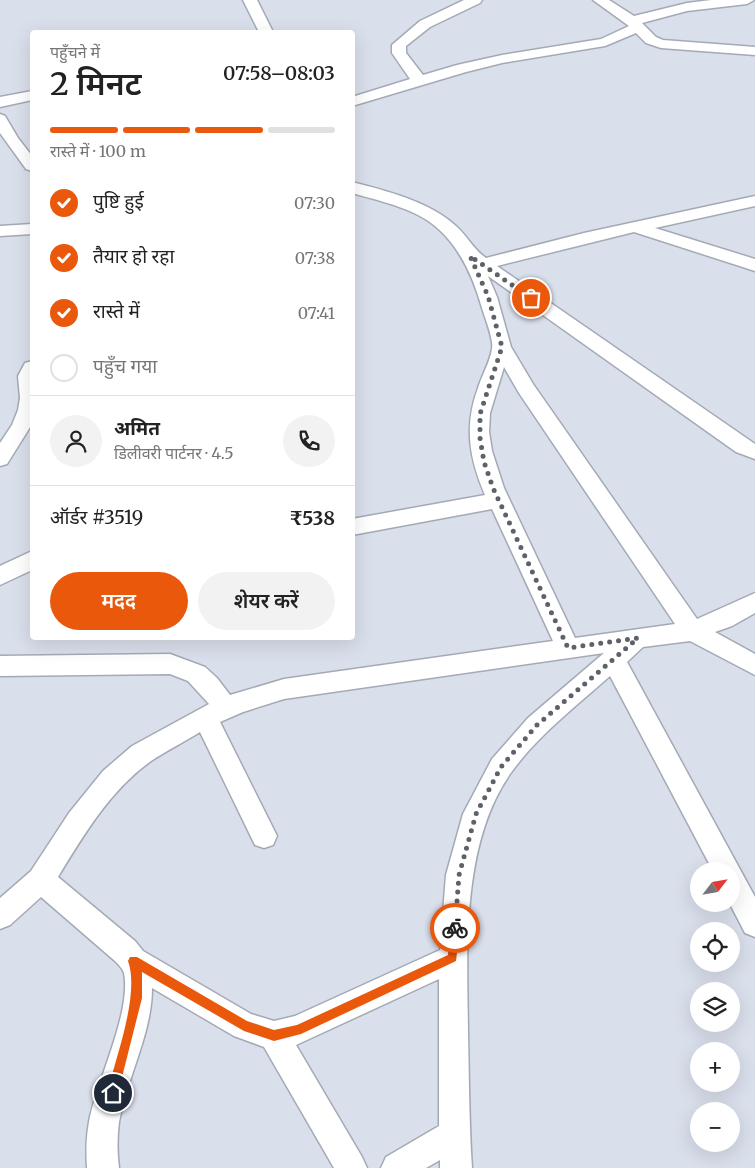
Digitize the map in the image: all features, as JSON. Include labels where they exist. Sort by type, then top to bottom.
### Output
[{"type":"street","points":[[250,0],[265,30]]},
{"type":"street","points":[[419,81],[399,54],[399,45],[425,24],[475,0]]},
{"type":"street","points":[[600,0],[634,24],[651,40],[661,44],[755,51]]},
{"type":"street","points":[[355,101],[462,68],[502,59],[605,42],[634,24],[679,9],[747,0]]},
{"type":"street","points":[[0,102],[30,96]]},
{"type":"street","points":[[0,119],[11,139],[30,163]]},
{"type":"street","points":[[355,188],[404,203],[430,214],[452,232],[476,260],[727,436],[743,447],[755,452]]},
{"type":"street","points":[[476,260],[755,200]]},
{"type":"street","points":[[634,227],[755,265]]},
{"type":"street","points":[[0,231],[30,229]]},
{"type":"street","points":[[476,260],[502,347],[526,388],[692,631],[755,665]]},
{"type":"street","points":[[502,347],[480,414],[480,438],[484,462],[499,500],[568,648]]},
{"type":"street","points":[[0,459],[22,425],[28,411],[30,401],[28,377],[30,372]]},
{"type":"street","points":[[355,526],[499,500]]},
{"type":"street","points":[[0,576],[30,561]]},
{"type":"street","points":[[0,916],[16,904],[41,880],[78,821],[112,779],[141,754],[215,713],[284,689],[692,631],[724,619],[755,602]]},
{"type":"street","points":[[456,1168],[454,1134],[453,958],[459,875],[476,814],[501,767],[537,725],[638,638]]},
{"type":"street","points":[[613,659],[722,862]]},
{"type":"street","points":[[0,666],[170,664],[187,667],[199,675],[264,836]]},
{"type":"street","points":[[41,880],[125,951],[133,961],[138,973],[137,998],[103,1128],[101,1157],[103,1168]]},
{"type":"street","points":[[740,896],[755,924]]},
{"type":"street","points":[[133,961],[244,1026],[274,1036],[297,1030],[453,958]]},
{"type":"street","points":[[274,1036],[351,1168]]},
{"type":"street","points":[[398,1168],[454,1134]]},
{"type":"way so far","points":[[455,928],[459,875],[476,814],[501,767],[537,725],[638,638],[568,648],[493,488],[484,462],[480,438],[480,414],[502,347],[494,324],[488,296],[470,256],[531,298]]},
{"type":"route","points":[[113,1093],[137,998],[138,973],[133,961],[244,1026],[274,1036],[297,1030],[453,958],[455,928]]}]
